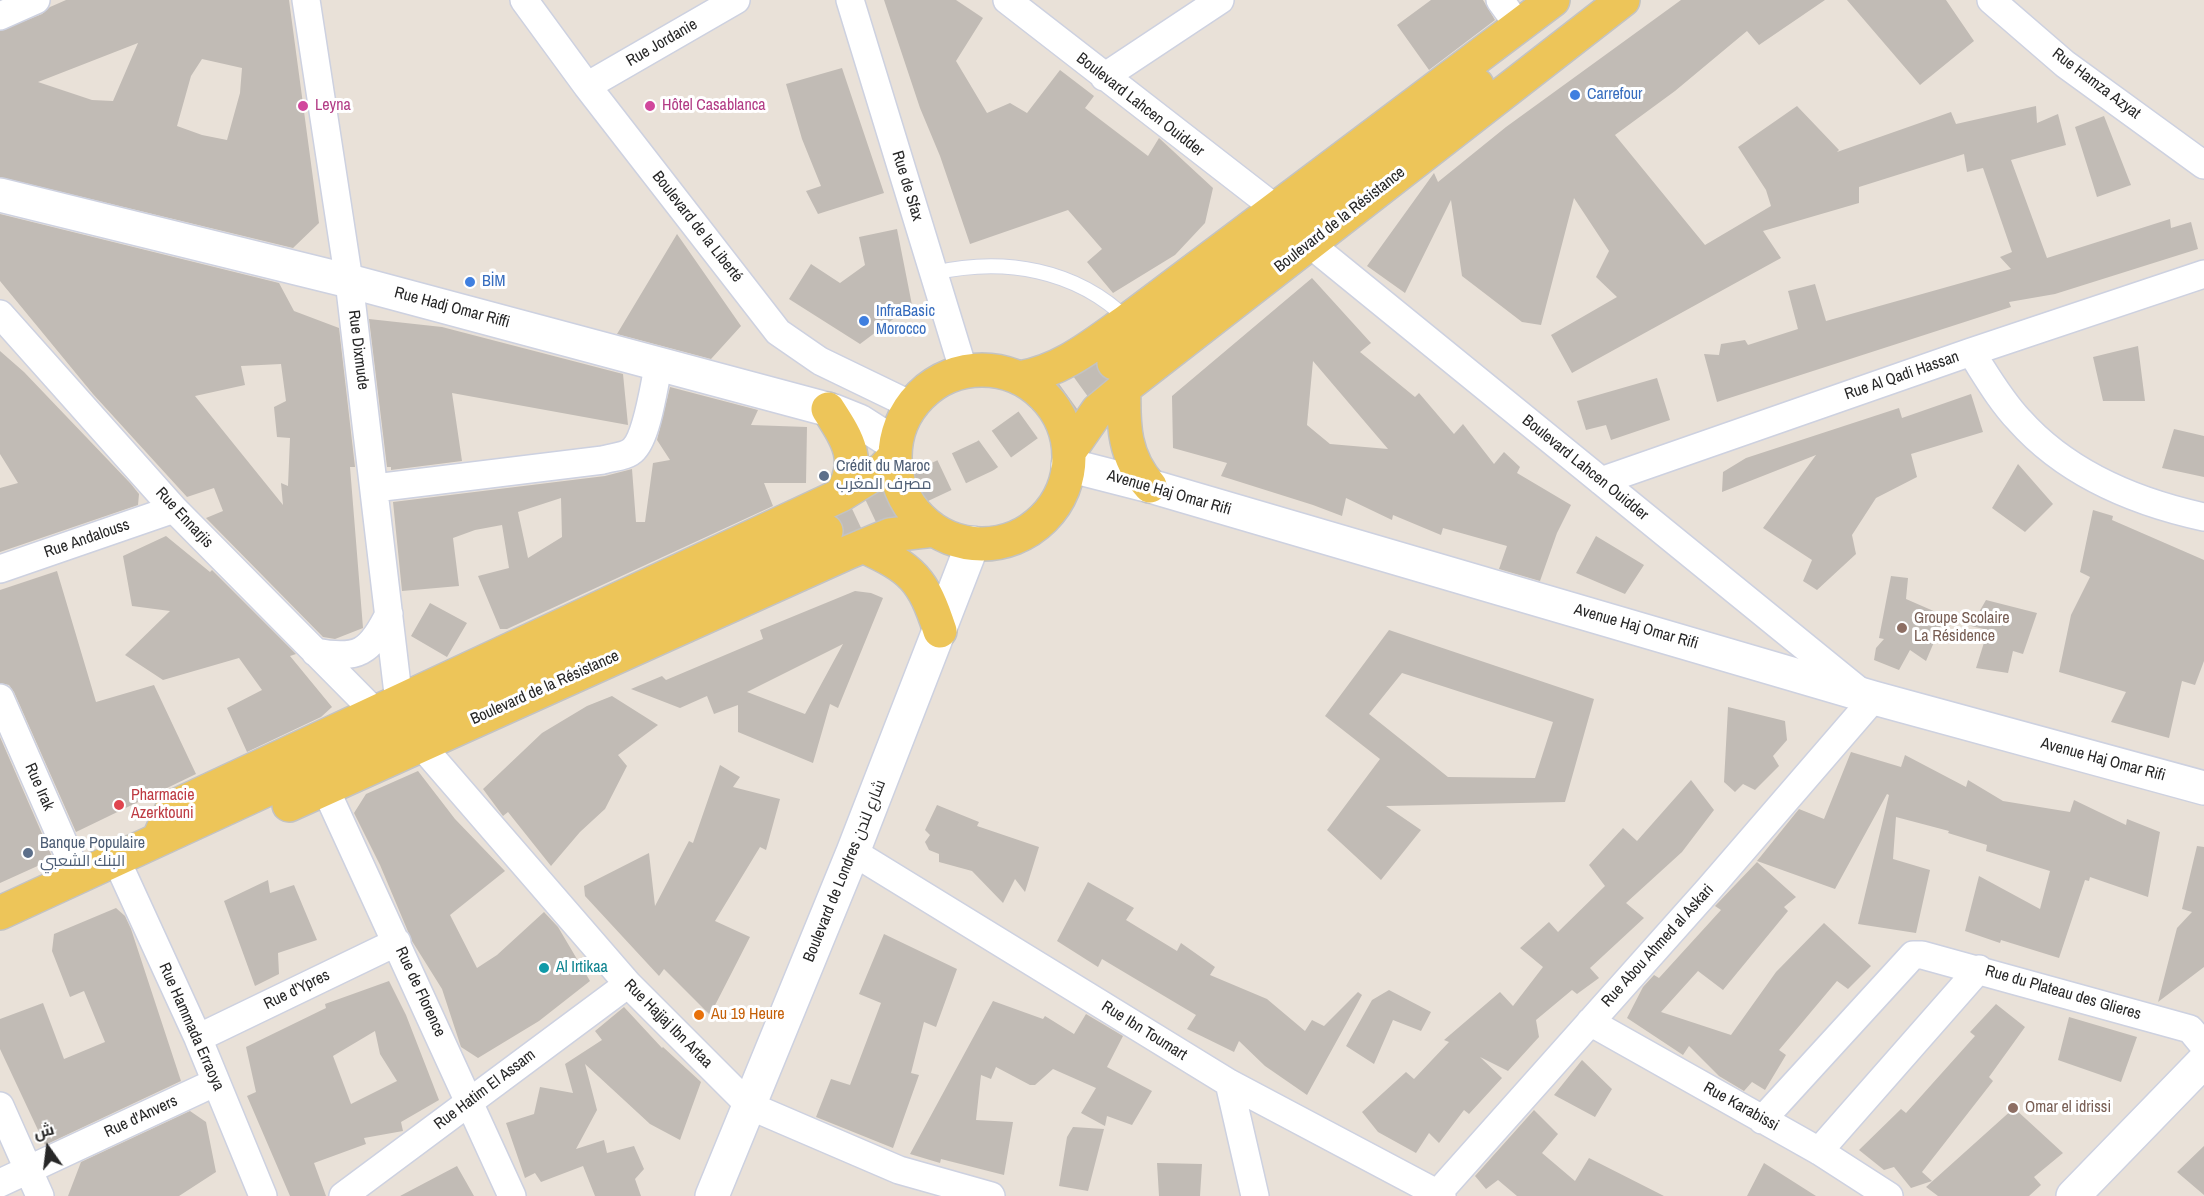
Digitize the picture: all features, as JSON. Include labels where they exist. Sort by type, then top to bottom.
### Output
[{"type":"main road","points":[[1020,378],[1041,375],[1063,364],[1128,320],[1275,208],[1509,13],[1553,0]]},
{"type":"main road","points":[[1150,486],[1138,472],[1128,450],[1119,375],[1588,0]]},
{"type":"main road","name":"Boulevard de la Résistance","points":[[1068,458],[1119,375],[1310,244],[1623,0]]},
{"type":"main road","points":[[158,840],[173,807],[841,495],[883,469],[895,450],[903,419],[911,405],[934,384],[964,372],[995,371],[1020,378],[1041,393],[1054,408],[1063,425],[1068,458],[1060,495],[1042,519],[1017,536],[1002,541],[973,543],[958,540],[934,530],[912,510],[899,484],[895,450]]},
{"type":"main road","points":[[828,409],[848,441],[852,455],[850,481],[841,495]]},
{"type":"main road","name":"Boulevard de la Résistance","points":[[158,840],[194,848],[420,744],[863,546],[898,533],[934,530]]},
{"type":"main road","points":[[0,913],[826,531]]},
{"type":"main road","points":[[863,546],[888,558],[916,578],[928,598],[940,631]]},
{"type":"street","name":"Rue Dixmude","points":[[306,0],[349,281],[375,488],[389,614],[388,707]]},
{"type":"street","name":"Boulevard de la Liberté","points":[[524,0],[587,86],[778,332],[820,361],[911,405]]},
{"type":"street","name":"Rue Jordanie","points":[[587,86],[736,0]]},
{"type":"street","name":"Rue de Sfax","points":[[850,0],[964,372]]},
{"type":"street","name":"Boulevard Lahcen Ouidder","points":[[1007,0],[1275,208]]},
{"type":"street","points":[[1104,77],[1220,0]]},
{"type":"street","name":"Rue Hamza Azyat","points":[[1991,0],[2065,63],[2204,165]]},
{"type":"street","points":[[0,16],[28,2]]},
{"type":"street","name":"Rue Hadj Omar Riffi","points":[[0,195],[349,281],[828,409],[859,421],[895,450]]},
{"type":"street","name":"Boulevard Lahcen Ouidder","points":[[1310,244],[1867,695]]},
{"type":"street","name":"Rue Al Qadi Hassan","points":[[1601,481],[1971,352],[2204,274]]},
{"type":"street","name":"Rue Ennarjis","points":[[0,314],[174,509],[315,652],[388,707]]},
{"type":"street","points":[[1971,352],[2017,418],[2033,435],[2068,462],[2134,498],[2204,517]]},
{"type":"street","points":[[375,488],[603,460],[628,453],[633,450],[642,432],[659,363]]},
{"type":"street","name":"Avenue Haj Omar Rifi","points":[[1068,458],[1150,486],[1867,695],[2204,788]]},
{"type":"street","name":"Rue Andalouss","points":[[0,569],[174,509]]},
{"type":"street","name":"Boulevard de Londres شارع لندن","points":[[712,1196],[853,852],[973,543]]},
{"type":"street","points":[[315,652],[334,656],[361,652],[370,646],[389,614]]},
{"type":"street","name":"Rue Abou Ahmed al Askari","points":[[1440,1194],[1590,1023],[1867,695]]},
{"type":"street","name":"Rue Irak","points":[[0,698],[6,726],[78,876]]},
{"type":"street","name":"Rue Hajjaj Ibn Artaa","points":[[420,744],[628,984],[750,1106],[899,1170],[991,1196]]},
{"type":"street","name":"Rue de Florence","points":[[325,788],[512,1196]]},
{"type":"street","name":"Rue Ibn Toumart","points":[[853,852],[1229,1083],[1440,1194]]},
{"type":"street","name":"Rue Hammada Erraoya","points":[[116,859],[198,1038],[263,1196]]},
{"type":"street","name":"Rue d'Ypres","points":[[198,1038],[397,942]]},
{"type":"street","name":"Rue du Plateau des Glieres","points":[[1762,1119],[1913,955],[1922,955],[1979,969],[2190,1029],[2204,1046]]},
{"type":"street","points":[[1819,1151],[1979,969]]},
{"type":"street","name":"Rue Hatim El Assam","points":[[343,1196],[628,984]]},
{"type":"street","name":"Rue Karabissi","points":[[1590,1023],[1819,1151],[1889,1196]]},
{"type":"street","points":[[2073,1196],[2204,1061]]},
{"type":"street","name":"Rue d'Anvers","points":[[0,1183],[216,1082]]},
{"type":"street","points":[[1229,1083],[1255,1196]]},
{"type":"street","points":[[0,1106],[40,1196]]},
{"type":"lane","points":[[934,273],[956,268],[1000,266],[1045,273],[1087,289],[1110,302],[1128,320]]},
{"type":"building","points":[[66,0],[289,0],[319,223],[293,248],[0,177],[0,31],[42,14],[50,7]],"holes":[[[138,43],[113,101],[92,100],[38,82]],[[202,59],[242,68],[240,93],[227,140],[202,135],[177,126],[191,76]]]},
{"type":"building","points":[[884,0],[956,0],[983,18],[956,61],[987,113],[1010,103],[1027,113],[1060,70],[1094,96],[1085,108],[1148,156],[1159,138],[1213,188],[1205,223],[1175,255],[1113,293],[1087,262],[1102,249],[1068,210],[970,244],[940,156],[920,108]]},
{"type":"building","points":[[1431,0],[1483,0],[1495,20],[1429,70],[1397,25]]},
{"type":"building","points":[[1681,0],[1825,0],[1759,45],[1747,31],[1675,91],[1615,135],[1705,245],[1771,206],[1766,190],[1738,147],[1797,106],[1839,150],[1837,152],[1951,112],[1956,124],[2036,106],[2037,123],[2058,114],[2066,145],[2011,160],[2047,258],[2170,219],[2171,228],[2191,222],[2198,249],[2055,294],[2009,302],[2011,307],[1717,402],[1704,354],[1719,355],[1721,344],[1745,340],[1748,345],[1798,329],[1788,291],[1815,284],[1826,321],[2011,269],[2000,257],[2012,252],[1983,168],[1967,172],[1964,154],[1859,187],[1859,203],[1763,231],[1781,258],[1572,373],[1551,335],[1617,297],[1596,277],[1609,251],[1574,198],[1541,325],[1522,322],[1462,276],[1451,200],[1405,293],[1367,266],[1434,173],[1438,182],[1506,127]]},
{"type":"building","points":[[1847,0],[1946,0],[1974,41],[1920,85]]},
{"type":"building","points":[[842,68],[884,193],[818,214],[806,191],[821,186],[802,139],[786,84]]},
{"type":"building","points":[[2104,116],[2131,185],[2097,197],[2075,127]]},
{"type":"building","points":[[0,214],[279,283],[294,311],[339,328],[355,467],[350,467],[363,628],[335,639],[323,637],[206,518],[223,511],[214,488],[187,497],[93,394],[0,281]],"holes":[[[281,364],[286,401],[274,407],[277,437],[290,438],[288,486],[281,483],[283,505],[195,396],[245,385],[241,366]]]},
{"type":"building","points":[[897,229],[912,305],[860,344],[789,299],[811,264],[840,283],[865,265],[859,237]]},
{"type":"building","points":[[677,234],[741,326],[711,359],[617,334]]},
{"type":"building","points":[[1312,278],[1371,343],[1360,352],[1415,397],[1419,393],[1454,434],[1463,424],[1494,464],[1504,452],[1520,467],[1517,473],[1571,505],[1557,533],[1540,581],[1499,569],[1507,546],[1443,528],[1441,535],[1393,515],[1392,520],[1346,498],[1342,516],[1221,476],[1227,463],[1173,448],[1172,396]],"holes":[[[1313,361],[1388,449],[1330,444],[1307,425]]]},
{"type":"building","points":[[369,319],[442,327],[623,374],[628,425],[452,393],[462,461],[391,470],[391,467],[387,467]]},
{"type":"building","points":[[2138,346],[2145,401],[2103,401],[2093,357]]},
{"type":"building","points":[[0,351],[24,372],[131,484],[139,494],[138,505],[0,552],[0,488],[18,483],[0,454]]},
{"type":"building","points":[[1657,378],[1670,420],[1611,440],[1606,425],[1586,430],[1577,401]]},
{"type":"building","points":[[670,387],[758,410],[751,425],[807,427],[806,483],[764,483],[773,506],[507,629],[500,629],[478,576],[509,568],[502,525],[475,530],[453,538],[459,586],[402,591],[393,502],[605,476],[632,469],[636,522],[645,522],[653,463],[670,460],[657,440]],"holes":[[[561,498],[562,537],[528,558],[518,512]]]},
{"type":"building","points":[[1971,394],[1983,432],[1911,454],[1917,477],[1876,498],[1852,535],[1856,554],[1817,590],[1803,581],[1812,560],[1763,528],[1816,455],[1722,492],[1723,472],[1746,458],[1899,408],[1902,418]]},
{"type":"building","points":[[2174,429],[2204,436],[2204,477],[2162,468]]},
{"type":"building","points":[[2018,464],[2053,504],[2025,532],[1992,508]]},
{"type":"building","points":[[2093,510],[2113,516],[2112,520],[2204,560],[2204,661],[2195,685],[2182,681],[2169,738],[2111,722],[2126,692],[2059,672],[2071,615],[2090,577],[2080,572]]},
{"type":"building","points":[[166,536],[210,572],[212,570],[296,654],[290,656],[332,707],[321,717],[247,752],[227,708],[262,690],[239,658],[163,680],[125,655],[170,611],[132,606],[123,556]]},
{"type":"building","points":[[1596,536],[1644,565],[1625,594],[1576,573]]},
{"type":"building","points":[[57,571],[96,702],[154,685],[196,774],[76,832],[14,692],[9,685],[0,683],[0,590]]},
{"type":"building","points":[[1891,576],[1908,578],[1906,599],[1945,616],[1926,661],[1910,650],[1899,670],[1874,660],[1876,648],[1884,639],[1879,638]]},
{"type":"building","points":[[855,591],[871,593],[883,598],[838,708],[830,704],[813,763],[738,732],[738,705],[714,714],[707,696],[680,708],[631,689],[662,676],[666,680],[763,639],[760,630]],"holes":[[[843,644],[805,714],[747,692]]]},
{"type":"building","points":[[1986,600],[2037,613],[2023,654],[2013,651],[2008,673],[1976,668],[1988,630],[1971,626]]},
{"type":"building","points":[[430,603],[467,623],[447,657],[411,636]]},
{"type":"building","points":[[1389,630],[1594,699],[1565,802],[1386,806],[1421,830],[1381,880],[1327,830],[1380,759],[1325,716]],"holes":[[[1402,673],[1553,722],[1535,778],[1448,777],[1369,714]]]},
{"type":"building","points":[[612,696],[658,725],[618,755],[627,766],[605,809],[580,832],[551,866],[508,812],[503,816],[483,789],[542,733],[587,706]]},
{"type":"building","points":[[1728,707],[1785,721],[1787,740],[1773,756],[1779,766],[1755,790],[1743,784],[1735,792],[1724,782]]},
{"type":"building","points":[[0,737],[53,859],[0,883]]},
{"type":"building","points":[[1851,752],[1901,767],[1905,755],[1966,787],[1968,780],[2003,801],[2070,812],[2074,800],[2126,825],[2127,819],[2160,832],[2148,897],[2090,877],[2089,881],[2085,880],[2059,958],[2001,940],[2000,943],[1965,931],[1979,876],[2040,909],[2050,871],[1986,851],[1987,845],[1948,833],[1949,831],[1896,817],[1893,859],[1930,870],[1916,933],[1858,924],[1889,795],[1887,794],[1835,889],[1757,861],[1799,809],[1824,819]]},
{"type":"building","points":[[720,765],[740,777],[733,787],[780,799],[766,850],[760,847],[715,921],[750,937],[710,1015],[664,969],[659,976],[585,896],[584,886],[649,853],[655,906],[689,841],[693,843]]},
{"type":"building","points":[[418,771],[455,819],[505,871],[450,915],[477,968],[497,955],[544,912],[558,927],[590,981],[539,1021],[478,1058],[461,1047],[442,989],[412,941],[380,865],[354,813],[366,794]]},
{"type":"building","points":[[1691,780],[1714,810],[1682,852],[1626,903],[1644,918],[1590,968],[1599,978],[1577,994],[1572,990],[1536,1020],[1539,1037],[1508,1071],[1480,1057],[1502,1078],[1469,1114],[1464,1110],[1439,1143],[1429,1133],[1416,1153],[1378,1132],[1362,1112],[1406,1072],[1414,1079],[1449,1042],[1444,1040],[1500,992],[1513,1006],[1543,967],[1520,948],[1549,922],[1558,932],[1605,886],[1589,865],[1623,828],[1637,841]]},
{"type":"building","points":[[937,805],[979,822],[977,826],[1039,847],[1025,892],[1015,879],[1003,903],[972,871],[939,862],[939,854],[929,850],[925,842],[930,835],[925,830]]},
{"type":"building","points":[[2197,846],[2204,847],[2204,967],[2158,1002],[2177,928],[2192,912],[2182,909]]},
{"type":"building","points":[[1757,862],[1796,897],[1784,907],[1788,911],[1723,990],[1698,971],[1661,1012],[1731,1035],[1776,972],[1824,923],[1871,966],[1848,989],[1837,981],[1779,1050],[1786,1055],[1765,1090],[1752,1082],[1744,1091],[1719,1076],[1689,1046],[1683,1055],[1627,1018],[1643,987],[1654,975],[1659,978],[1721,910],[1715,906]]},
{"type":"building","points":[[268,880],[270,893],[294,885],[317,940],[278,953],[279,974],[255,986],[224,901]]},
{"type":"building","points":[[1088,882],[1134,908],[1126,920],[1177,951],[1181,943],[1215,967],[1210,975],[1267,999],[1305,1031],[1312,1020],[1324,1026],[1358,992],[1362,995],[1307,1095],[1265,1066],[1239,1041],[1234,1052],[1187,1029],[1196,1015],[1102,959],[1098,967],[1057,941]]},
{"type":"building","points":[[116,908],[125,916],[131,929],[181,1081],[45,1145],[0,1049],[0,1019],[43,1003],[64,1059],[105,1042],[84,991],[70,997],[52,951],[54,934]]},
{"type":"building","points":[[884,934],[957,969],[936,1027],[924,1022],[911,1073],[919,1075],[893,1148],[816,1117],[831,1079],[850,1085],[881,1003],[859,994]]},
{"type":"building","points":[[389,981],[406,1015],[439,1100],[401,1122],[403,1131],[364,1138],[366,1144],[314,1163],[326,1196],[290,1196],[247,1096],[256,1092],[246,1047],[326,1008],[325,1004]],"holes":[[[375,1031],[380,1054],[397,1081],[351,1104],[333,1056]]]},
{"type":"building","points":[[1389,990],[1431,1012],[1421,1031],[1393,1020],[1374,1064],[1346,1046],[1372,1000]]},
{"type":"building","points":[[993,1001],[1043,1019],[1045,1016],[1074,1034],[1086,1014],[1123,1036],[1107,1067],[1152,1091],[1132,1125],[1107,1116],[1105,1126],[1081,1113],[1096,1088],[1053,1069],[1035,1085],[1030,1085],[996,1067],[991,1079],[981,1075],[976,1120],[1013,1122],[1004,1175],[941,1159],[940,1163],[910,1154]]},
{"type":"building","points":[[1996,1004],[2025,1027],[1989,1077],[1993,1081],[1922,1172],[1932,1181],[1911,1188],[1894,1167],[1884,1170],[1859,1150],[1901,1109],[1906,1113],[1975,1036],[1970,1032]]},
{"type":"building","points":[[624,1007],[662,1048],[701,1082],[680,1140],[650,1124],[585,1064],[597,1110],[576,1149],[604,1140],[607,1153],[634,1146],[644,1169],[635,1179],[641,1196],[595,1196],[583,1166],[541,1182],[535,1173],[525,1178],[506,1123],[534,1114],[540,1087],[573,1093],[565,1064],[602,1040],[595,1031]]},
{"type":"building","points":[[2069,1017],[2137,1037],[2121,1082],[2058,1060]]},
{"type":"building","points":[[1582,1060],[1612,1089],[1595,1117],[1554,1095]]},
{"type":"building","points":[[2014,1108],[2063,1153],[2034,1177],[2041,1185],[2029,1196],[1938,1196],[1926,1187]]},
{"type":"building","points":[[1534,1110],[1558,1134],[1542,1153],[1575,1181],[1589,1158],[1664,1196],[1517,1196],[1498,1180],[1486,1189],[1475,1176]]},
{"type":"building","points":[[190,1111],[206,1122],[216,1172],[179,1196],[68,1196],[81,1162]]},
{"type":"building","points":[[1073,1127],[1104,1129],[1088,1191],[1059,1186],[1067,1137]]},
{"type":"building","points":[[2204,1146],[2204,1195],[2177,1172]]},
{"type":"building","points":[[1157,1163],[1202,1164],[1200,1196],[1159,1196]]},
{"type":"building","points":[[1764,1163],[1816,1196],[1747,1196]]},
{"type":"building","points":[[457,1166],[474,1196],[400,1196]]},
{"type":"tunnel","points":[[826,531],[985,456],[1114,363]]},
{"type":"place","name":"Carrefour","points":[[1575,95]]},
{"type":"place","name":"Leyna","points":[[303,106]]},
{"type":"place","name":"Hôtel Casablanca","points":[[650,106]]},
{"type":"place","name":"BİM","points":[[470,282]]},
{"type":"place","name":"InfraBasic Morocco","points":[[864,321]]},
{"type":"place","name":"Crédit du Maroc مصرف المغرب","points":[[824,476]]},
{"type":"place","name":"Groupe Scolaire La Résidence","points":[[1902,628]]},
{"type":"place","name":"Pharmacie Azerktouni","points":[[119,805]]},
{"type":"place","name":"Banque Populaire البنك الشعبي","points":[[28,853]]},
{"type":"place","name":"Al Irtikaa","points":[[544,968]]},
{"type":"place","name":"Au 19 Heure","points":[[699,1015]]},
{"type":"place","name":"Omar el idrissi","points":[[2013,1108]]}]
